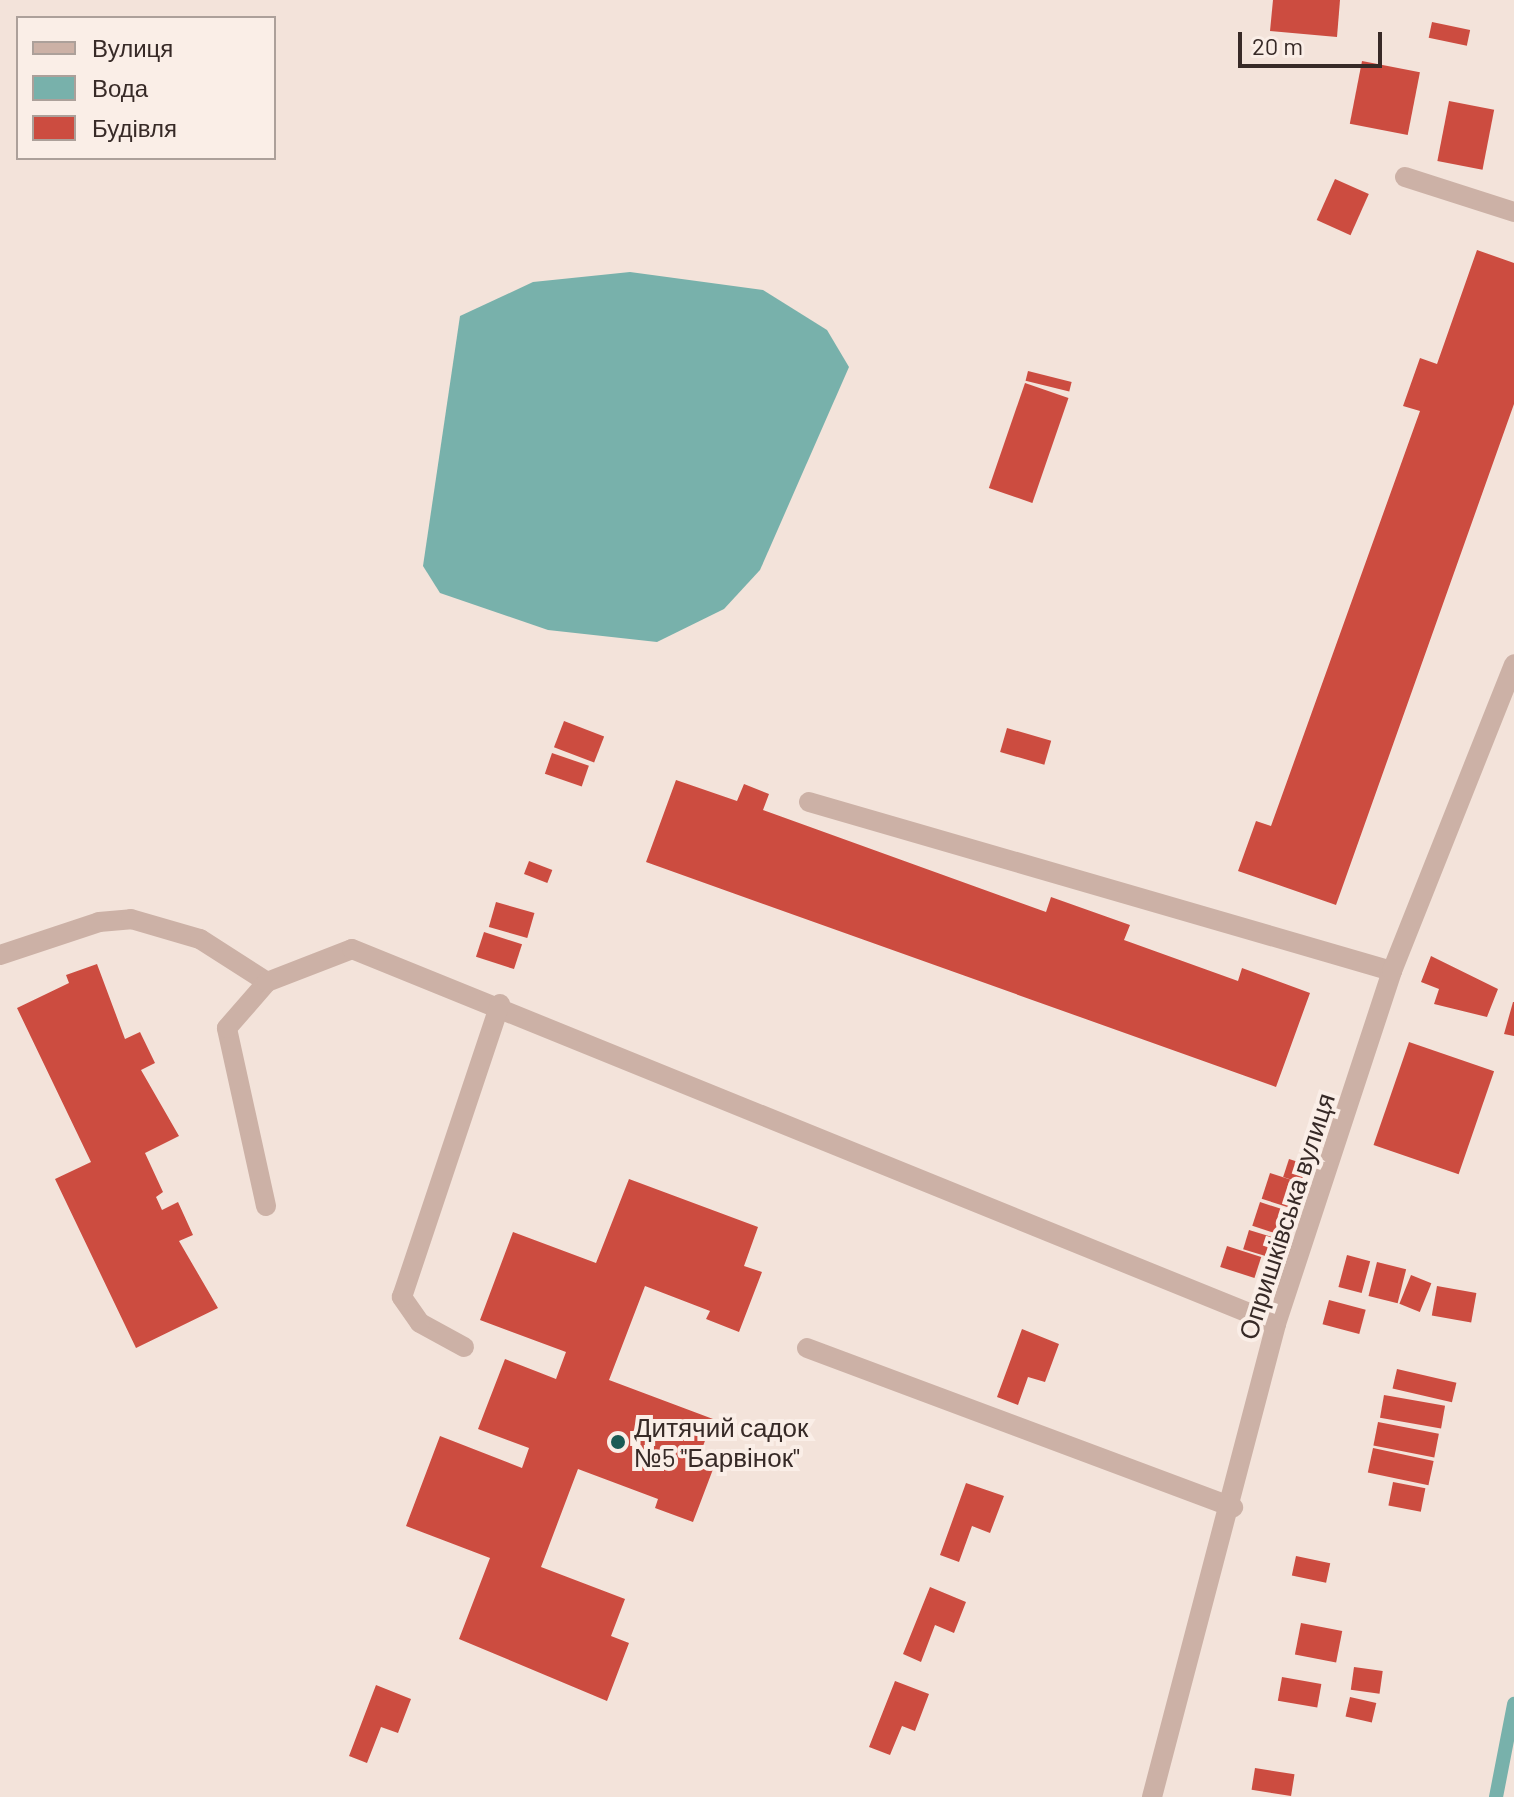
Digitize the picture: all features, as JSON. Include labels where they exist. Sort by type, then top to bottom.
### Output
[{"type":"street","points":[[1405,177],[1514,212]]},
{"type":"street","name":"Опришківська вулиця","points":[[1152,1797],[1233,1507],[1276,1324],[1392,971],[1514,664]]},
{"type":"street","points":[[809,802],[1392,971]]},
{"type":"street","points":[[0,955],[99,922],[131,919],[200,939],[267,982]]},
{"type":"street","points":[[266,1206],[227,1028],[267,982],[352,949],[599,1044],[658,1079],[1276,1324]]},
{"type":"street","points":[[464,1347],[420,1323],[402,1297],[500,1004]]},
{"type":"street","points":[[807,1348],[1233,1507]]},
{"type":"water","points":[[630,272],[763,290],[827,330],[849,367],[760,570],[724,609],[657,642],[548,630],[440,593],[423,566],[460,316],[533,282]]},
{"type":"building","points":[[1273,0],[1340,0],[1337,37],[1270,31]]},
{"type":"building","points":[[1432,22],[1470,30],[1467,46],[1429,38]]},
{"type":"building","points":[[1362,61],[1420,72],[1408,135],[1350,124]]},
{"type":"building","points":[[1449,101],[1494,110],[1483,170],[1437,161]]},
{"type":"building","points":[[1335,179],[1369,194],[1350,235],[1317,220]]},
{"type":"building","points":[[1477,250],[1514,263],[1514,404],[1336,905],[1238,871],[1256,821],[1271,826],[1420,411],[1403,406],[1420,358],[1437,364]]},
{"type":"building","points":[[1028,371],[1072,382],[1069,392],[1026,381]]},
{"type":"building","points":[[1025,383],[1068,398],[1032,503],[989,488]]},
{"type":"building","points":[[564,721],[604,736],[594,763],[554,747]]},
{"type":"building","points":[[1007,728],[1051,741],[1044,765],[1000,752]]},
{"type":"building","points":[[552,753],[589,766],[582,786],[545,774]]},
{"type":"building","points":[[676,780],[737,801],[744,784],[769,794],[763,810],[1046,912],[1051,897],[1130,925],[1124,940],[1238,981],[1242,968],[1310,993],[1276,1087],[646,862]]},
{"type":"building","points":[[529,861],[552,870],[547,883],[524,874]]},
{"type":"building","points":[[496,902],[534,913],[527,938],[489,927]]},
{"type":"building","points":[[484,932],[522,944],[514,969],[476,957]]},
{"type":"building","points":[[1431,956],[1498,989],[1487,1017],[1434,1004],[1439,989],[1421,982]]},
{"type":"building","points":[[97,964],[125,1039],[140,1032],[155,1063],[141,1070],[179,1136],[145,1153],[163,1192],[156,1197],[162,1210],[178,1202],[193,1235],[179,1241],[218,1308],[136,1348],[55,1179],[91,1162],[17,1008],[69,983],[66,975]]},
{"type":"building","points":[[1514,1002],[1514,1036],[1504,1034]]},
{"type":"building","points":[[1409,1042],[1494,1071],[1459,1174],[1374,1145]]},
{"type":"building","points":[[1289,1159],[1311,1166],[1305,1184],[1283,1177]]},
{"type":"building","points":[[1270,1173],[1303,1184],[1295,1209],[1262,1199]]},
{"type":"building","name":"Дитячий садок №5 \"Барвінок\"","points":[[629,1179],[758,1227],[744,1266],[762,1272],[739,1332],[706,1319],[710,1311],[645,1286],[609,1380],[713,1419],[699,1457],[715,1464],[693,1522],[655,1508],[658,1499],[578,1469],[541,1567],[625,1599],[611,1636],[629,1643],[607,1701],[459,1639],[490,1558],[406,1526],[440,1436],[522,1468],[529,1448],[478,1429],[505,1359],[556,1379],[566,1352],[480,1320],[513,1232],[596,1263]]},
{"type":"building","points":[[1260,1202],[1294,1213],[1287,1237],[1252,1226]]},
{"type":"building","points":[[1249,1230],[1284,1241],[1279,1260],[1243,1249]]},
{"type":"building","points":[[1227,1246],[1261,1257],[1254,1278],[1220,1267]]},
{"type":"building","points":[[1347,1255],[1370,1261],[1362,1293],[1338,1287]]},
{"type":"building","points":[[1377,1262],[1406,1269],[1398,1303],[1369,1296]]},
{"type":"building","points":[[1411,1275],[1431,1283],[1420,1312],[1399,1304]]},
{"type":"building","points":[[1437,1286],[1476,1293],[1471,1322],[1432,1316]]},
{"type":"building","points":[[1329,1300],[1366,1310],[1359,1334],[1323,1324]]},
{"type":"building","points":[[1022,1329],[1059,1344],[1045,1382],[1028,1377],[1018,1405],[997,1397]]},
{"type":"building","points":[[1397,1369],[1456,1383],[1452,1402],[1393,1388]]},
{"type":"building","points":[[1384,1395],[1445,1406],[1441,1428],[1380,1418]]},
{"type":"building","points":[[1378,1422],[1439,1434],[1434,1457],[1373,1446]]},
{"type":"building","points":[[1373,1448],[1434,1461],[1428,1485],[1368,1472]]},
{"type":"building","points":[[1393,1482],[1425,1488],[1421,1512],[1388,1506]]},
{"type":"building","points":[[966,1483],[1004,1496],[990,1533],[972,1526],[959,1562],[940,1555]]},
{"type":"building","points":[[1296,1556],[1330,1563],[1326,1583],[1292,1576]]},
{"type":"building","points":[[930,1587],[966,1602],[954,1633],[935,1625],[921,1662],[903,1654]]},
{"type":"building","points":[[1301,1623],[1342,1631],[1336,1662],[1295,1654]]},
{"type":"building","points":[[1354,1667],[1383,1671],[1380,1694],[1351,1690]]},
{"type":"building","points":[[1282,1677],[1321,1684],[1317,1708],[1278,1701]]},
{"type":"building","points":[[895,1681],[929,1694],[915,1731],[902,1726],[890,1755],[869,1747]]},
{"type":"building","points":[[376,1685],[411,1699],[398,1733],[381,1727],[367,1763],[349,1756]]},
{"type":"building","points":[[1350,1697],[1376,1703],[1372,1723],[1346,1716]]},
{"type":"building","points":[[1255,1768],[1295,1774],[1291,1796],[1252,1790]]},
{"type":"waterway","points":[[1496,1797],[1514,1704]]},
{"type":"place","name":"Дитячий садок №5 \"Барвінок\"","points":[[618,1442]]}]
